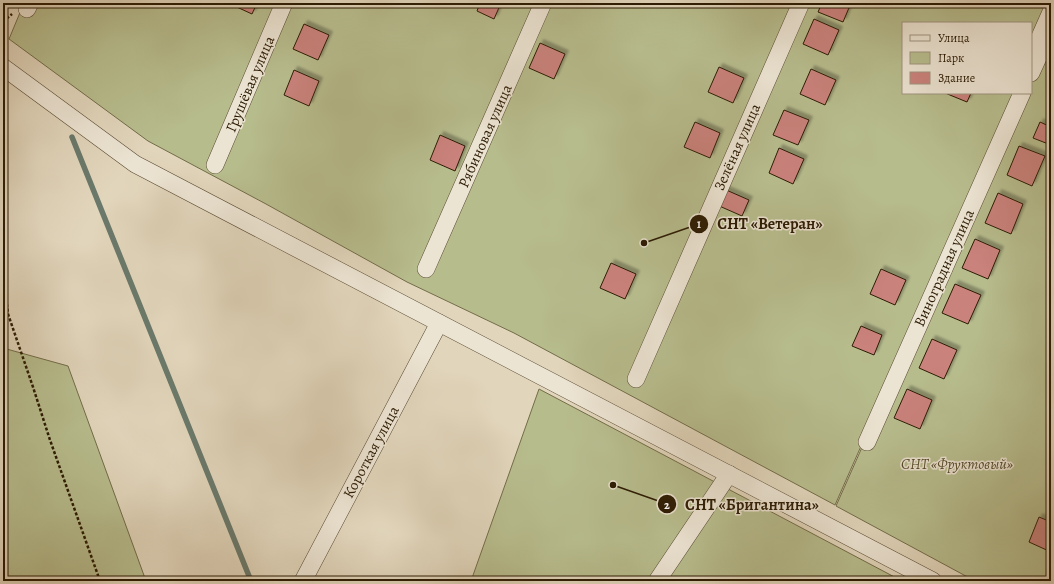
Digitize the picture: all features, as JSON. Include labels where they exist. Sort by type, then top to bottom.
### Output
[{"type":"street","name":"Грушёвая улица","points":[[216,165],[284,3]]},
{"type":"street","name":"Рябиновая улица","points":[[426,269],[543,3]]},
{"type":"street","name":"Зелёная улица","points":[[636,379],[801,3]]},
{"type":"street","points":[[1032,55],[1051,12]]},
{"type":"street","points":[[1032,71],[1051,28]]},
{"type":"street","points":[[3,67],[135,164],[933,581]]},
{"type":"street","name":"Виноградная улица","points":[[1015,94],[864,441],[1022,94]]},
{"type":"street","name":"Короткая улица","points":[[303,581],[439,323]]},
{"type":"street","points":[[657,581],[729,474]]},
{"type":"path","points":[[3,269],[8,314],[50,440],[100,581]]},
{"type":"green space","points":[[24,3],[1051,3],[1051,17],[1032,60],[1032,22],[902,22],[902,94],[1017,94],[835,505],[514,333],[407,282],[148,141],[9,39]]},
{"type":"green space","name":"СНТ «Фруктовый»","points":[[1051,20],[1051,581],[975,581],[836,506],[1019,94],[1032,94],[1032,63]]},
{"type":"green space","points":[[3,348],[68,366],[146,581],[3,581]]},
{"type":"green space","points":[[539,389],[902,581],[471,581]]},
{"type":"building","points":[[228,3],[257,3],[252,14]]},
{"type":"building","points":[[480,3],[501,3],[494,19],[477,11]]},
{"type":"building","points":[[822,3],[851,3],[843,22],[818,12]]},
{"type":"building","points":[[814,19],[839,30],[828,55],[803,44]]},
{"type":"building","points":[[304,24],[329,35],[318,60],[293,49]]},
{"type":"building","points":[[540,43],[565,54],[554,79],[529,68]]},
{"type":"building","points":[[719,67],[744,78],[733,103],[708,92]]},
{"type":"building","points":[[811,69],[836,80],[825,105],[800,94]]},
{"type":"building","points":[[294,70],[319,81],[309,106],[284,95]]},
{"type":"building","points":[[947,94],[971,94],[967,102]]},
{"type":"building","points":[[784,110],[809,120],[798,145],[773,135]]},
{"type":"building","points":[[695,122],[720,133],[710,158],[684,147]]},
{"type":"building","points":[[1040,122],[1051,127],[1051,145],[1033,138]]},
{"type":"building","points":[[440,135],[465,146],[455,171],[430,160]]},
{"type":"building","points":[[1019,146],[1045,156],[1032,186],[1007,175]]},
{"type":"building","points":[[779,148],[804,159],[793,184],[769,173]]},
{"type":"building","points":[[724,189],[749,200],[742,216],[717,205]]},
{"type":"building","points":[[998,193],[1023,204],[1011,234],[985,223]]},
{"type":"building","points":[[975,239],[1000,250],[988,279],[962,268]]},
{"type":"building","points":[[611,263],[636,274],[625,299],[600,288]]},
{"type":"building","points":[[881,269],[906,280],[895,305],[870,294]]},
{"type":"building","points":[[955,284],[981,295],[968,324],[942,313]]},
{"type":"building","points":[[861,326],[882,335],[874,355],[852,346]]},
{"type":"building","points":[[932,339],[957,350],[944,379],[919,368]]},
{"type":"building","points":[[907,389],[932,400],[920,429],[894,418]]},
{"type":"building","points":[[1039,517],[1051,522],[1051,552],[1029,542]]},
{"type":"waterway","points":[[72,137],[251,581]]},
{"type":"place","name":"СНТ «Ветеран»","points":[[644,243]]},
{"type":"place","name":"СНТ «Бригантина»","points":[[613,485]]}]
